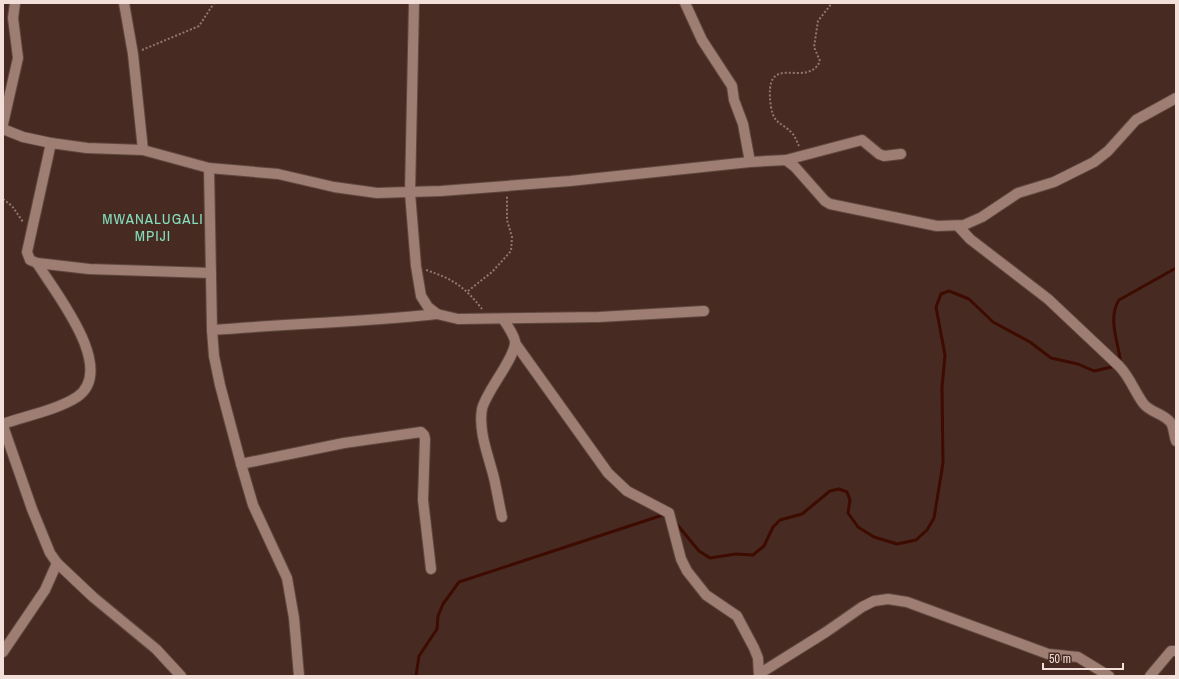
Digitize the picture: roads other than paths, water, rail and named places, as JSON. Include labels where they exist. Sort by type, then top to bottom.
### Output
[{"type":"street","points":[[3,124],[18,58],[13,18],[15,3]]},
{"type":"street","points":[[124,3],[133,54],[143,150]]},
{"type":"street","points":[[414,3],[410,193],[416,266],[421,296],[428,307],[437,314]]},
{"type":"street","points":[[685,3],[702,40],[732,86],[734,100],[743,124],[750,162]]},
{"type":"street","points":[[786,160],[795,167],[825,201],[830,204],[943,227],[958,226],[982,217],[1018,193],[1054,182],[1094,162],[1108,151],[1136,120],[1176,98]]},
{"type":"street","points":[[3,129],[23,137],[51,142],[87,148],[143,150],[210,168],[278,174],[334,187],[376,193],[410,193],[508,186],[750,162],[786,160],[862,140],[879,154],[884,156],[901,154]]},
{"type":"street","points":[[51,142],[27,252],[30,260],[37,263],[89,269],[211,273]]},
{"type":"street","points":[[210,168],[212,330],[214,356],[220,385],[241,464],[254,504],[287,578],[294,618],[299,676]]},
{"type":"street","points":[[958,226],[970,239],[1048,299],[1120,366],[1128,375],[1143,404],[1148,409],[1165,417],[1170,422],[1176,442]]},
{"type":"street","points":[[37,263],[80,330],[90,365],[89,382],[84,390],[76,397],[59,405],[3,425],[32,509],[50,553],[56,563],[93,598],[156,649],[181,676]]},
{"type":"street","points":[[212,330],[287,324],[372,321],[437,314],[458,319],[503,319],[600,317],[704,312]]},
{"type":"street","points":[[503,319],[513,334],[515,343],[608,473],[627,491],[669,513],[681,559],[687,571],[706,595],[737,616],[758,658],[759,675],[862,607],[874,601],[888,599],[907,602],[1048,654],[1078,657],[1109,676]]},
{"type":"street","points":[[502,517],[494,479],[484,445],[482,411],[484,400],[507,364],[515,343]]},
{"type":"street","points":[[241,464],[344,443],[421,432],[425,439],[423,500],[430,569]]},
{"type":"street","points":[[3,652],[45,590],[56,563]]},
{"type":"street","points":[[1150,676],[1171,651],[1176,650]]},
{"type":"waterway","points":[[1120,363],[1114,328],[1114,314],[1119,300],[1176,268]]},
{"type":"waterway","points":[[675,522],[699,551],[710,558],[736,554],[753,555],[764,546],[773,527],[780,520],[802,514],[830,491],[839,489],[847,492],[850,500],[848,513],[858,527],[874,537],[897,544],[916,540],[927,530],[934,518],[943,463],[942,387],[945,355],[936,307],[941,294],[949,291],[969,299],[993,322],[1030,342],[1051,358],[1078,364],[1094,371],[1116,366]]},
{"type":"waterway","points":[[416,676],[419,656],[437,629],[438,616],[443,604],[459,582],[666,514]]},
{"type":"district","name":"MWANALUGALI MPIJI","points":[[153,228]]}]
